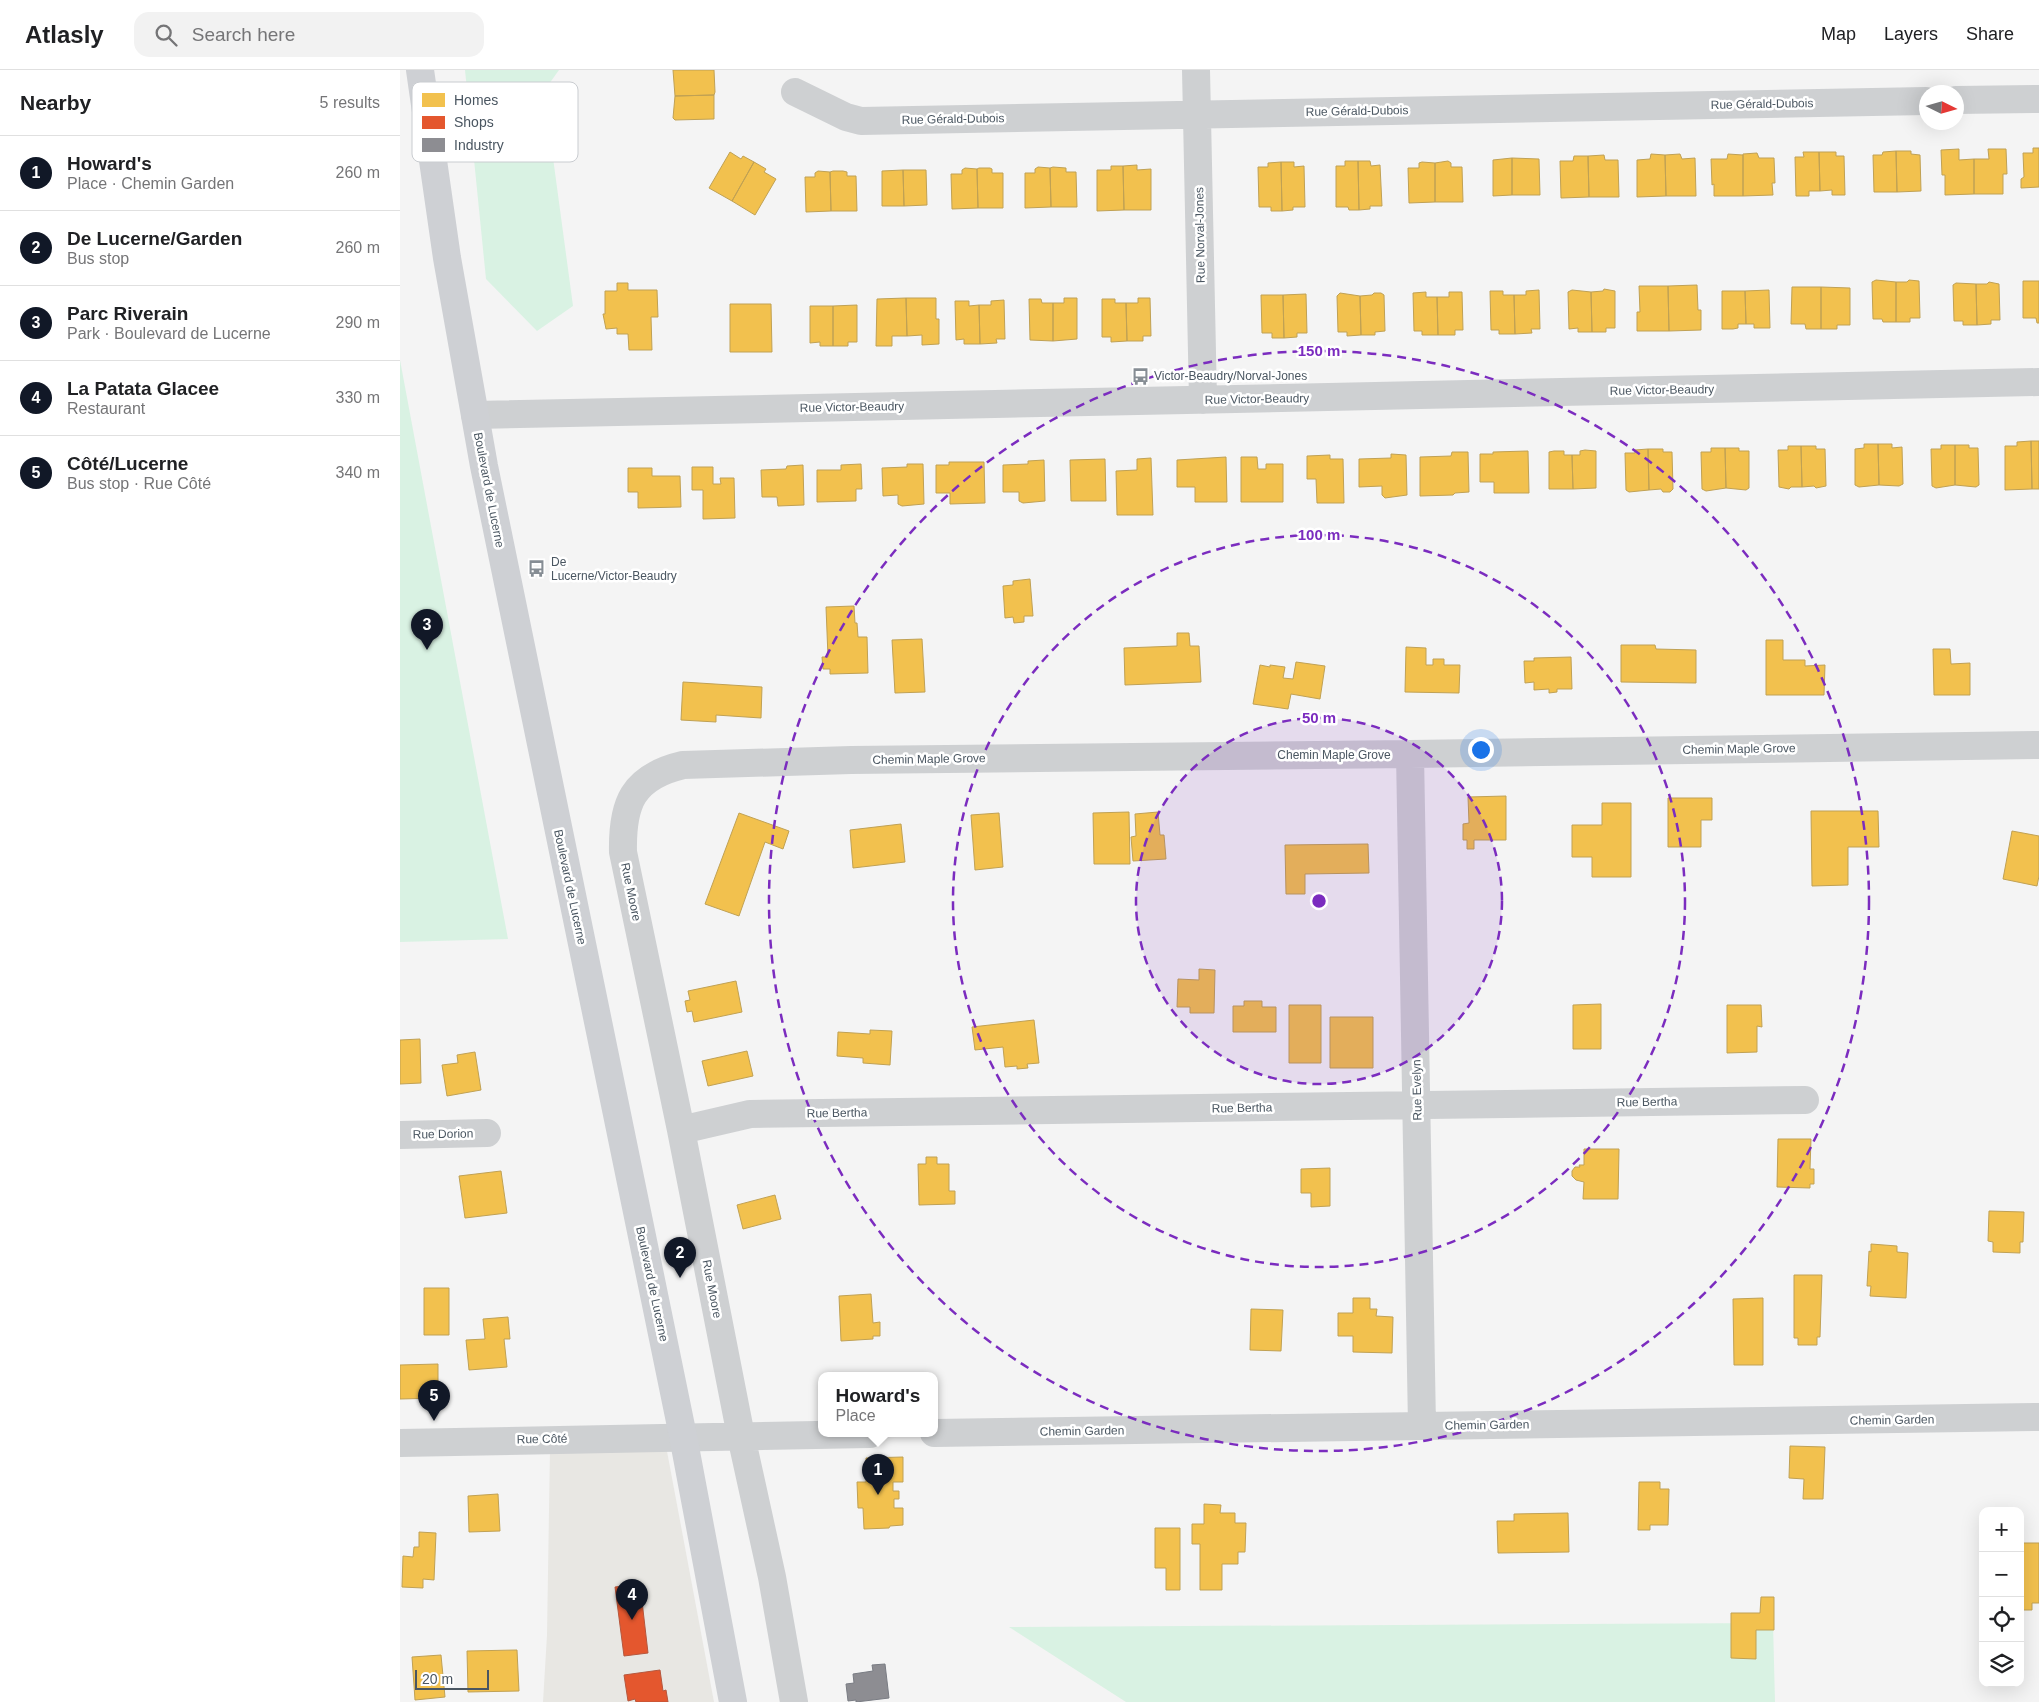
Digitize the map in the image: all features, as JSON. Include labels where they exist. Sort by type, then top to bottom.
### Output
[{"type":"main road","name":"Boulevard de Lucerne","points":[[433,162],[447,258],[475,415],[683,1436],[732,1702]]},
{"type":"street","name":"Rue Norval-Jones","points":[[1196,70],[1203,400]]},
{"type":"street","name":"Rue Gérald-Dubois","points":[[795,92],[861,121],[1919,101]]},
{"type":"street","points":[[1964,100],[2039,99]]},
{"type":"street","name":"Rue Victor-Beaudry","points":[[475,415],[2039,382]]},
{"type":"street","name":"Chemin Maple Grove","points":[[636,790],[664,769],[683,765],[851,760],[2039,745]]},
{"type":"street","name":"Rue Evelyn","points":[[1410,754],[1422,1426]]},
{"type":"street","name":"Rue Moore","points":[[636,790],[628,804],[623,826],[623,852],[681,1130],[740,1436],[772,1577],[794,1702]]},
{"type":"street","name":"Rue Bertha","points":[[681,1130],[750,1114],[1805,1100]]},
{"type":"street","name":"Rue Dorion","points":[[400,1135],[486,1133]]},
{"type":"street","name":"Chemin Garden","points":[[938,1433],[2039,1418]]},
{"type":"street","points":[[683,1436],[818,1435]]},
{"type":"street","name":"Rue Côté","points":[[400,1443],[683,1436]]},
{"type":"shaded area","points":[[666,1446],[714,1702],[543,1702],[547,1635],[550,1449]]},
{"type":"green space","points":[[465,70],[559,70],[550,82],[466,82]]},
{"type":"green space","points":[[474,162],[554,162],[573,306],[537,331],[486,279]]},
{"type":"green space","points":[[400,360],[508,939],[400,942]]},
{"type":"green space","points":[[1773,1623],[1775,1702],[1126,1702],[1009,1627]]},
{"type":"building: Homes","points":[[673,70],[714,70],[714,95],[675,96]]},
{"type":"building: Homes","points":[[714,95],[714,119],[675,120],[673,118],[675,96]]},
{"type":"building: Homes","points":[[2033,148],[2039,148],[2039,187],[2021,188],[2021,179],[2024,177],[2023,153],[2033,153]]},
{"type":"building: Homes","points":[[1959,149],[1959,160],[1974,159],[1974,194],[1945,195],[1945,175],[1942,175],[1941,150]]},
{"type":"building: Homes","points":[[1988,149],[2006,149],[2007,174],[2003,174],[2003,194],[1974,194],[1974,159],[1989,159]]},
{"type":"building: Homes","points":[[1896,151],[1897,192],[1874,192],[1873,155],[1882,155],[1883,152]]},
{"type":"building: Homes","points":[[1896,151],[1911,151],[1911,154],[1920,155],[1921,191],[1897,192]]},
{"type":"building: Homes","points":[[730,152],[741,159],[743,156],[754,162],[732,201],[709,188]]},
{"type":"building: Homes","points":[[1803,152],[1819,152],[1820,191],[1809,191],[1809,196],[1796,196],[1795,157],[1804,157]]},
{"type":"building: Homes","points":[[1819,152],[1836,152],[1836,156],[1844,156],[1845,195],[1832,195],[1832,190],[1820,191]]},
{"type":"building: Homes","points":[[1757,153],[1759,158],[1774,158],[1775,183],[1772,183],[1773,195],[1743,196],[1743,154]]},
{"type":"building: Homes","points":[[1651,154],[1665,155],[1666,196],[1637,197],[1637,160],[1650,159]]},
{"type":"building: Homes","points":[[1680,154],[1682,159],[1695,158],[1696,196],[1666,196],[1665,155]]},
{"type":"building: Homes","points":[[1728,154],[1743,155],[1743,196],[1714,196],[1711,159],[1727,159]]},
{"type":"building: Homes","points":[[1604,155],[1605,160],[1618,160],[1619,197],[1589,197],[1588,156]]},
{"type":"building: Homes","points":[[1574,156],[1588,156],[1589,197],[1561,198],[1560,161],[1573,161]]},
{"type":"building: Homes","points":[[1512,158],[1512,195],[1493,196],[1493,160]]},
{"type":"building: Homes","points":[[1512,158],[1539,159],[1540,195],[1512,195]]},
{"type":"building: Homes","points":[[1345,161],[1358,161],[1359,210],[1349,210],[1348,207],[1336,207],[1336,166],[1345,166]]},
{"type":"building: Homes","points":[[1358,161],[1370,161],[1371,166],[1380,165],[1382,206],[1370,206],[1370,209],[1359,210]]},
{"type":"building: Homes","points":[[1448,161],[1451,163],[1451,167],[1462,167],[1463,202],[1435,202],[1435,163]]},
{"type":"building: Homes","points":[[754,162],[766,169],[764,172],[776,179],[755,215],[732,201]]},
{"type":"building: Homes","points":[[1281,162],[1294,162],[1294,167],[1304,166],[1305,207],[1293,207],[1293,210],[1282,211]]},
{"type":"building: Homes","points":[[1281,162],[1282,211],[1271,211],[1271,207],[1259,207],[1258,167],[1268,167],[1268,163]]},
{"type":"building: Homes","points":[[1419,163],[1435,163],[1435,202],[1409,203],[1408,168],[1419,168]]},
{"type":"building: Homes","points":[[1137,165],[1137,170],[1151,169],[1151,210],[1124,210],[1123,166]]},
{"type":"building: Homes","points":[[1111,166],[1123,166],[1124,210],[1097,211],[1097,170],[1111,170]]},
{"type":"building: Homes","points":[[1038,167],[1050,168],[1051,207],[1025,208],[1025,173],[1035,173],[1035,169]]},
{"type":"building: Homes","points":[[965,168],[977,169],[978,208],[952,209],[951,174],[962,174],[962,170]]},
{"type":"building: Homes","points":[[990,168],[992,173],[1003,173],[1003,208],[978,208],[977,169]]},
{"type":"building: Homes","points":[[1050,168],[1066,168],[1066,172],[1076,172],[1077,207],[1051,207]]},
{"type":"building: Homes","points":[[903,170],[926,170],[927,205],[904,206]]},
{"type":"building: Homes","points":[[903,170],[904,206],[882,206],[882,171]]},
{"type":"building: Homes","points":[[818,171],[830,172],[831,211],[806,212],[805,177],[815,177],[815,173]]},
{"type":"building: Homes","points":[[843,171],[847,172],[847,176],[856,176],[857,211],[831,211],[830,172]]},
{"type":"building: Homes","points":[[1876,280],[1896,282],[1896,322],[1883,322],[1882,319],[1873,319],[1872,282]]},
{"type":"building: Homes","points":[[1909,280],[1919,281],[1920,318],[1910,318],[1910,322],[1896,322],[1896,282],[1907,282]]},
{"type":"building: Homes","points":[[2023,281],[2039,281],[2039,323],[2037,323],[2036,318],[2023,318]]},
{"type":"building: Homes","points":[[1989,282],[1999,284],[2000,320],[1991,320],[1991,324],[1977,325],[1976,284],[1987,284]]},
{"type":"building: Homes","points":[[617,283],[628,283],[628,290],[657,290],[658,317],[651,317],[652,350],[629,350],[628,334],[617,334],[617,328],[606,329],[603,314],[605,314],[605,291],[617,291]]},
{"type":"building: Homes","points":[[1956,283],[1976,284],[1977,325],[1963,325],[1963,321],[1954,321],[1953,285]]},
{"type":"building: Homes","points":[[1697,285],[1698,310],[1701,310],[1701,330],[1669,331],[1668,286]]},
{"type":"building: Homes","points":[[1639,286],[1668,286],[1669,331],[1637,331],[1637,312],[1640,312]]},
{"type":"building: Homes","points":[[1792,287],[1821,287],[1821,329],[1806,329],[1805,324],[1791,324]]},
{"type":"building: Homes","points":[[1821,287],[1850,288],[1850,325],[1837,325],[1837,329],[1821,329]]},
{"type":"building: Homes","points":[[1604,289],[1615,291],[1615,328],[1606,328],[1606,332],[1592,332],[1591,292],[1603,291]]},
{"type":"building: Homes","points":[[1539,290],[1540,329],[1531,329],[1532,333],[1515,334],[1514,295],[1526,295],[1526,291]]},
{"type":"building: Homes","points":[[1572,290],[1591,292],[1592,332],[1578,332],[1578,328],[1569,329],[1568,292]]},
{"type":"building: Homes","points":[[1769,290],[1770,328],[1754,328],[1754,324],[1746,324],[1745,291]]},
{"type":"building: Homes","points":[[1490,291],[1503,291],[1503,295],[1514,295],[1515,334],[1499,334],[1499,330],[1491,330]]},
{"type":"building: Homes","points":[[1722,291],[1745,291],[1746,324],[1738,324],[1738,328],[1722,329]]},
{"type":"building: Homes","points":[[1426,292],[1426,297],[1437,297],[1438,335],[1422,335],[1422,331],[1414,331],[1413,293]]},
{"type":"building: Homes","points":[[1449,292],[1462,292],[1463,330],[1455,330],[1455,335],[1438,335],[1437,297],[1449,297]]},
{"type":"building: Homes","points":[[1340,293],[1360,296],[1361,335],[1347,336],[1347,332],[1338,332],[1337,296]]},
{"type":"building: Homes","points":[[1374,293],[1384,295],[1385,331],[1375,332],[1375,335],[1361,335],[1360,296],[1372,295]]},
{"type":"building: Homes","points":[[1306,294],[1307,333],[1297,333],[1297,337],[1284,338],[1283,295]]},
{"type":"building: Homes","points":[[1261,295],[1283,295],[1284,338],[1272,338],[1272,333],[1262,333]]},
{"type":"building: Homes","points":[[906,298],[936,298],[936,319],[939,319],[939,344],[922,345],[922,335],[907,336]]},
{"type":"building: Homes","points":[[906,298],[907,336],[892,336],[892,346],[876,346],[877,299]]},
{"type":"building: Homes","points":[[1064,298],[1077,298],[1077,339],[1053,341],[1053,303],[1064,303]]},
{"type":"building: Homes","points":[[1138,298],[1150,298],[1151,336],[1143,336],[1143,341],[1127,341],[1126,303],[1138,303]]},
{"type":"building: Homes","points":[[1029,299],[1041,299],[1042,303],[1053,303],[1053,341],[1030,340]]},
{"type":"building: Homes","points":[[1102,299],[1115,299],[1115,303],[1126,303],[1127,341],[1111,342],[1111,337],[1102,337]]},
{"type":"building: Homes","points":[[1004,300],[1005,339],[996,339],[997,343],[980,344],[979,305],[991,305],[991,301]]},
{"type":"building: Homes","points":[[955,301],[969,301],[969,306],[979,305],[980,344],[964,344],[964,339],[956,340]]},
{"type":"building: Homes","points":[[730,304],[771,304],[772,352],[730,352]]},
{"type":"building: Homes","points":[[857,305],[857,342],[848,342],[848,346],[833,346],[833,306]]},
{"type":"building: Homes","points":[[810,306],[833,306],[833,346],[820,346],[820,342],[810,343]]},
{"type":"building: Homes","points":[[2031,441],[2032,489],[2005,490],[2005,446],[2017,446],[2017,442]]},
{"type":"building: Homes","points":[[2031,441],[2039,441],[2039,489],[2032,489]]},
{"type":"building: Homes","points":[[1864,444],[1878,444],[1879,485],[1859,487],[1855,485],[1855,449],[1864,448]]},
{"type":"building: Homes","points":[[1878,444],[1892,444],[1892,448],[1902,447],[1903,484],[1899,486],[1879,485]]},
{"type":"building: Homes","points":[[1941,445],[1955,445],[1955,485],[1936,488],[1932,486],[1931,449],[1941,449]]},
{"type":"building: Homes","points":[[1955,445],[1969,445],[1969,448],[1978,448],[1979,485],[1976,487],[1955,485]]},
{"type":"building: Homes","points":[[1788,446],[1801,446],[1802,487],[1791,487],[1789,489],[1779,487],[1778,450],[1788,450]]},
{"type":"building: Homes","points":[[1801,446],[1816,446],[1816,449],[1825,449],[1826,486],[1816,488],[1814,486],[1802,487]]},
{"type":"building: Homes","points":[[1711,448],[1725,448],[1726,488],[1706,491],[1702,489],[1701,452],[1711,452]]},
{"type":"building: Homes","points":[[1725,448],[1739,448],[1739,451],[1749,451],[1749,488],[1746,490],[1726,488]]},
{"type":"building: Homes","points":[[1648,449],[1649,490],[1629,492],[1626,490],[1625,453],[1635,453],[1635,450]]},
{"type":"building: Homes","points":[[1648,449],[1663,449],[1663,452],[1672,452],[1673,489],[1670,492],[1663,492],[1661,489],[1649,490]]},
{"type":"building: Homes","points":[[1528,451],[1529,493],[1494,493],[1494,482],[1480,482],[1480,454]]},
{"type":"building: Homes","points":[[1564,451],[1564,455],[1572,455],[1573,489],[1549,489],[1549,452]]},
{"type":"building: Homes","points":[[1580,451],[1596,451],[1596,488],[1573,489],[1572,455],[1580,455]]},
{"type":"building: Homes","points":[[1452,452],[1468,452],[1469,492],[1455,493],[1453,495],[1420,496],[1420,457],[1451,456]]},
{"type":"building: Homes","points":[[1391,454],[1406,455],[1407,495],[1385,498],[1382,495],[1382,486],[1359,487],[1359,459],[1391,458]]},
{"type":"building: Homes","points":[[1330,455],[1330,459],[1343,459],[1344,503],[1317,503],[1316,479],[1307,479],[1307,456]]},
{"type":"building: Homes","points":[[1226,457],[1227,502],[1195,502],[1195,487],[1177,487],[1177,460]]},
{"type":"building: Homes","points":[[1241,457],[1257,457],[1258,469],[1266,469],[1266,464],[1283,464],[1283,502],[1241,502]]},
{"type":"building: Homes","points":[[1151,458],[1153,515],[1117,515],[1116,471],[1137,470],[1137,459]]},
{"type":"building: Homes","points":[[1105,459],[1106,501],[1071,501],[1070,460]]},
{"type":"building: Homes","points":[[1044,460],[1045,501],[1023,503],[1019,501],[1019,492],[1003,492],[1003,465],[1028,464],[1028,461]]},
{"type":"building: Homes","points":[[949,462],[984,462],[985,503],[950,504],[950,493],[936,493],[936,465],[949,465]]},
{"type":"building: Homes","points":[[861,464],[862,489],[856,489],[856,501],[817,502],[817,470],[841,470],[841,465]]},
{"type":"building: Homes","points":[[907,464],[923,464],[924,504],[902,506],[898,504],[898,495],[883,496],[882,468],[907,467]]},
{"type":"building: Homes","points":[[803,465],[804,505],[778,506],[777,497],[762,497],[761,470],[786,469],[787,466]]},
{"type":"building: Homes","points":[[692,467],[713,467],[713,484],[721,484],[720,478],[734,478],[735,518],[703,519],[703,490],[692,490]]},
{"type":"building: Homes","points":[[628,468],[652,468],[652,476],[680,476],[681,507],[638,508],[638,492],[628,492]]},
{"type":"building: Homes","points":[[1030,579],[1033,616],[1024,616],[1024,622],[1014,623],[1013,617],[1005,618],[1003,586],[1013,585],[1013,581]]},
{"type":"building: Homes","points":[[854,606],[858,637],[867,637],[868,673],[830,674],[830,669],[823,669],[822,657],[828,657],[826,607]]},
{"type":"building: Homes","points":[[1177,633],[1189,633],[1190,646],[1199,646],[1201,682],[1125,685],[1124,648],[1177,646]]},
{"type":"building: Homes","points":[[922,639],[925,692],[895,693],[892,640]]},
{"type":"building: Homes","points":[[1766,640],[1783,640],[1783,660],[1805,660],[1805,666],[1825,665],[1824,695],[1766,695]]},
{"type":"building: Homes","points":[[1621,645],[1655,645],[1656,649],[1696,650],[1696,683],[1621,682]]},
{"type":"building: Homes","points":[[1406,647],[1426,648],[1426,665],[1433,665],[1433,659],[1444,659],[1444,665],[1460,665],[1459,693],[1405,692]]},
{"type":"building: Homes","points":[[1933,649],[1950,649],[1951,664],[1970,663],[1970,695],[1934,695]]},
{"type":"building: Homes","points":[[1571,657],[1572,689],[1557,689],[1557,692],[1549,693],[1549,689],[1534,690],[1534,682],[1525,683],[1524,661],[1534,661],[1534,658]]},
{"type":"building: Homes","points":[[1296,662],[1325,666],[1320,699],[1291,694],[1288,709],[1253,704],[1260,665],[1285,667],[1283,678],[1293,679]]},
{"type":"building: Homes","points":[[683,682],[762,687],[761,718],[716,715],[716,722],[681,720]]},
{"type":"building: Homes","points":[[1506,796],[1506,840],[1474,840],[1474,849],[1467,849],[1467,840],[1463,840],[1463,824],[1469,823],[1468,797]]},
{"type":"building: Homes","points":[[1668,798],[1712,798],[1712,820],[1701,820],[1701,847],[1668,847]]},
{"type":"building: Homes","points":[[1602,803],[1631,803],[1631,877],[1592,877],[1592,857],[1572,857],[1572,825],[1602,825]]},
{"type":"building: Homes","points":[[1811,811],[1878,811],[1879,847],[1848,847],[1848,885],[1812,886]]},
{"type":"building: Homes","points":[[1129,812],[1130,864],[1094,864],[1093,813]]},
{"type":"building: Homes","points":[[1158,812],[1160,835],[1164,835],[1166,859],[1133,861],[1131,837],[1136,836],[1135,814]]},
{"type":"building: Homes","points":[[739,813],[789,831],[783,849],[765,842],[739,916],[705,904]]},
{"type":"building: Homes","points":[[999,813],[1003,867],[975,870],[971,815]]},
{"type":"building: Homes","points":[[901,824],[905,862],[853,868],[850,830]]},
{"type":"building: Homes","points":[[2012,831],[2039,836],[2039,876],[2037,886],[2003,879]]},
{"type":"building: Homes","points":[[1368,844],[1369,873],[1305,874],[1305,894],[1286,894],[1285,845]]},
{"type":"building: Homes","points":[[1199,969],[1215,970],[1214,1013],[1190,1013],[1190,1007],[1177,1007],[1178,979],[1199,980]]},
{"type":"building: Homes","points":[[736,981],[742,1012],[694,1022],[692,1011],[687,1012],[685,1001],[690,1000],[688,991]]},
{"type":"building: Homes","points":[[1244,1001],[1262,1001],[1262,1007],[1276,1007],[1276,1032],[1233,1032],[1233,1006],[1244,1006]]},
{"type":"building: Homes","points":[[1601,1004],[1601,1049],[1573,1049],[1573,1005]]},
{"type":"building: Homes","points":[[1289,1005],[1321,1005],[1321,1063],[1289,1063]]},
{"type":"building: Homes","points":[[1727,1005],[1761,1005],[1762,1027],[1757,1026],[1757,1052],[1727,1053]]},
{"type":"building: Homes","points":[[1330,1017],[1373,1017],[1373,1068],[1330,1068]]},
{"type":"building: Homes","points":[[1034,1020],[1039,1063],[1027,1064],[1028,1068],[1017,1069],[1017,1066],[1005,1067],[1003,1047],[975,1050],[972,1027]]},
{"type":"building: Homes","points":[[870,1030],[892,1031],[890,1065],[863,1063],[863,1058],[837,1056],[838,1032],[870,1034]]},
{"type":"building: Homes","points":[[420,1039],[421,1083],[400,1084],[400,1040]]},
{"type":"building: Homes","points":[[747,1051],[753,1076],[708,1086],[702,1061]]},
{"type":"building: Homes","points":[[475,1052],[481,1090],[447,1096],[442,1065],[458,1063],[457,1055]]},
{"type":"building: Homes","points":[[1778,1139],[1811,1139],[1810,1169],[1814,1169],[1814,1184],[1810,1184],[1810,1188],[1777,1187]]},
{"type":"building: Homes","points":[[1584,1149],[1619,1149],[1618,1199],[1583,1199],[1584,1182],[1576,1180],[1572,1176],[1572,1171],[1575,1167],[1580,1167],[1579,1165],[1584,1165]]},
{"type":"building: Homes","points":[[926,1157],[937,1157],[937,1164],[949,1164],[949,1191],[955,1191],[955,1204],[919,1205],[918,1164],[926,1164]]},
{"type":"building: Homes","points":[[1330,1168],[1330,1206],[1311,1207],[1311,1193],[1301,1193],[1301,1169]]},
{"type":"building: Homes","points":[[501,1171],[507,1213],[465,1218],[459,1176]]},
{"type":"building: Homes","points":[[775,1195],[781,1219],[743,1229],[737,1205]]},
{"type":"building: Homes","points":[[1989,1211],[2024,1212],[2023,1242],[2020,1242],[2020,1253],[1993,1252],[1993,1242],[1988,1241]]},
{"type":"building: Homes","points":[[1871,1244],[1897,1246],[1897,1252],[1908,1253],[1906,1298],[1870,1296],[1871,1286],[1867,1286]]},
{"type":"building: Homes","points":[[1794,1275],[1822,1275],[1820,1337],[1817,1337],[1817,1345],[1798,1345],[1798,1338],[1794,1338]]},
{"type":"building: Homes","points":[[424,1288],[449,1288],[449,1335],[424,1335]]},
{"type":"building: Homes","points":[[871,1294],[873,1323],[880,1322],[880,1336],[873,1336],[873,1339],[841,1341],[839,1296]]},
{"type":"building: Homes","points":[[1353,1298],[1370,1298],[1370,1309],[1377,1309],[1376,1316],[1393,1317],[1392,1353],[1353,1352],[1353,1336],[1338,1336],[1338,1313],[1353,1313]]},
{"type":"building: Homes","points":[[1763,1298],[1763,1365],[1734,1365],[1733,1299]]},
{"type":"building: Homes","points":[[1251,1309],[1283,1310],[1281,1351],[1250,1350]]},
{"type":"building: Homes","points":[[508,1317],[510,1339],[504,1339],[507,1367],[469,1370],[466,1340],[485,1339],[483,1319]]},
{"type":"building: Homes","points":[[438,1364],[438,1398],[400,1399],[400,1365]]},
{"type":"building: Homes","points":[[1790,1446],[1825,1447],[1823,1499],[1803,1499],[1804,1479],[1789,1478]]},
{"type":"building: Homes","points":[[903,1457],[903,1482],[893,1482],[893,1491],[899,1491],[899,1499],[894,1499],[894,1508],[903,1508],[903,1525],[890,1526],[889,1528],[864,1529],[863,1508],[858,1508],[857,1482],[866,1482],[866,1458]]},
{"type":"building: Homes","points":[[1639,1482],[1660,1482],[1660,1489],[1669,1489],[1668,1525],[1650,1525],[1650,1530],[1638,1530]]},
{"type":"building: Homes","points":[[498,1494],[500,1531],[469,1532],[468,1496]]},
{"type":"building: Homes","points":[[1204,1504],[1221,1505],[1220,1513],[1235,1513],[1235,1523],[1246,1523],[1245,1552],[1238,1552],[1238,1564],[1222,1564],[1222,1590],[1200,1590],[1200,1544],[1192,1544],[1192,1524],[1204,1524]]},
{"type":"building: Homes","points":[[1568,1513],[1569,1552],[1498,1553],[1497,1521],[1514,1521],[1514,1514]]},
{"type":"building: Homes","points":[[1155,1528],[1180,1528],[1180,1590],[1166,1590],[1166,1568],[1155,1568]]},
{"type":"building: Homes","points":[[419,1532],[436,1533],[434,1580],[423,1579],[423,1588],[402,1587],[403,1556],[413,1557],[414,1547],[419,1547]]},
{"type":"building: Homes","points":[[2024,1543],[2039,1543],[2039,1603],[2032,1603],[2032,1610],[2024,1610]]},
{"type":"building: Homes","points":[[1761,1597],[1774,1597],[1774,1630],[1756,1630],[1756,1659],[1731,1658],[1731,1613],[1760,1613]]},
{"type":"building: Homes","points":[[517,1650],[519,1691],[468,1692],[467,1651]]},
{"type":"building: Homes","points":[[441,1655],[445,1697],[415,1700],[412,1657]]},
{"type":"building: Shops","points":[[640,1584],[648,1653],[624,1656],[615,1587]]},
{"type":"building: Shops","points":[[660,1670],[663,1691],[666,1690],[668,1702],[636,1702],[635,1699],[628,1701],[624,1675]]},
{"type":"building: Industry","points":[[885,1664],[889,1698],[856,1702],[856,1700],[848,1701],[846,1684],[854,1683],[853,1674],[873,1671],[872,1665]]},
{"type":"place","name":"Victor-Beaudry/Norval-Jones","points":[[1140,376]]},
{"type":"place","name":"De Lucerne/Victor-Beaudry","points":[[537,569]]},
{"type":"place","name":"Parc Riverain","points":[[427,650]]},
{"type":"place","name":"De Lucerne/Garden","points":[[680,1278]]},
{"type":"place","name":"Côté/Lucerne","points":[[434,1421]]},
{"type":"place","name":"Howard's","points":[[878,1495]]},
{"type":"place","name":"La Patata Glacee","points":[[632,1620]]}]
